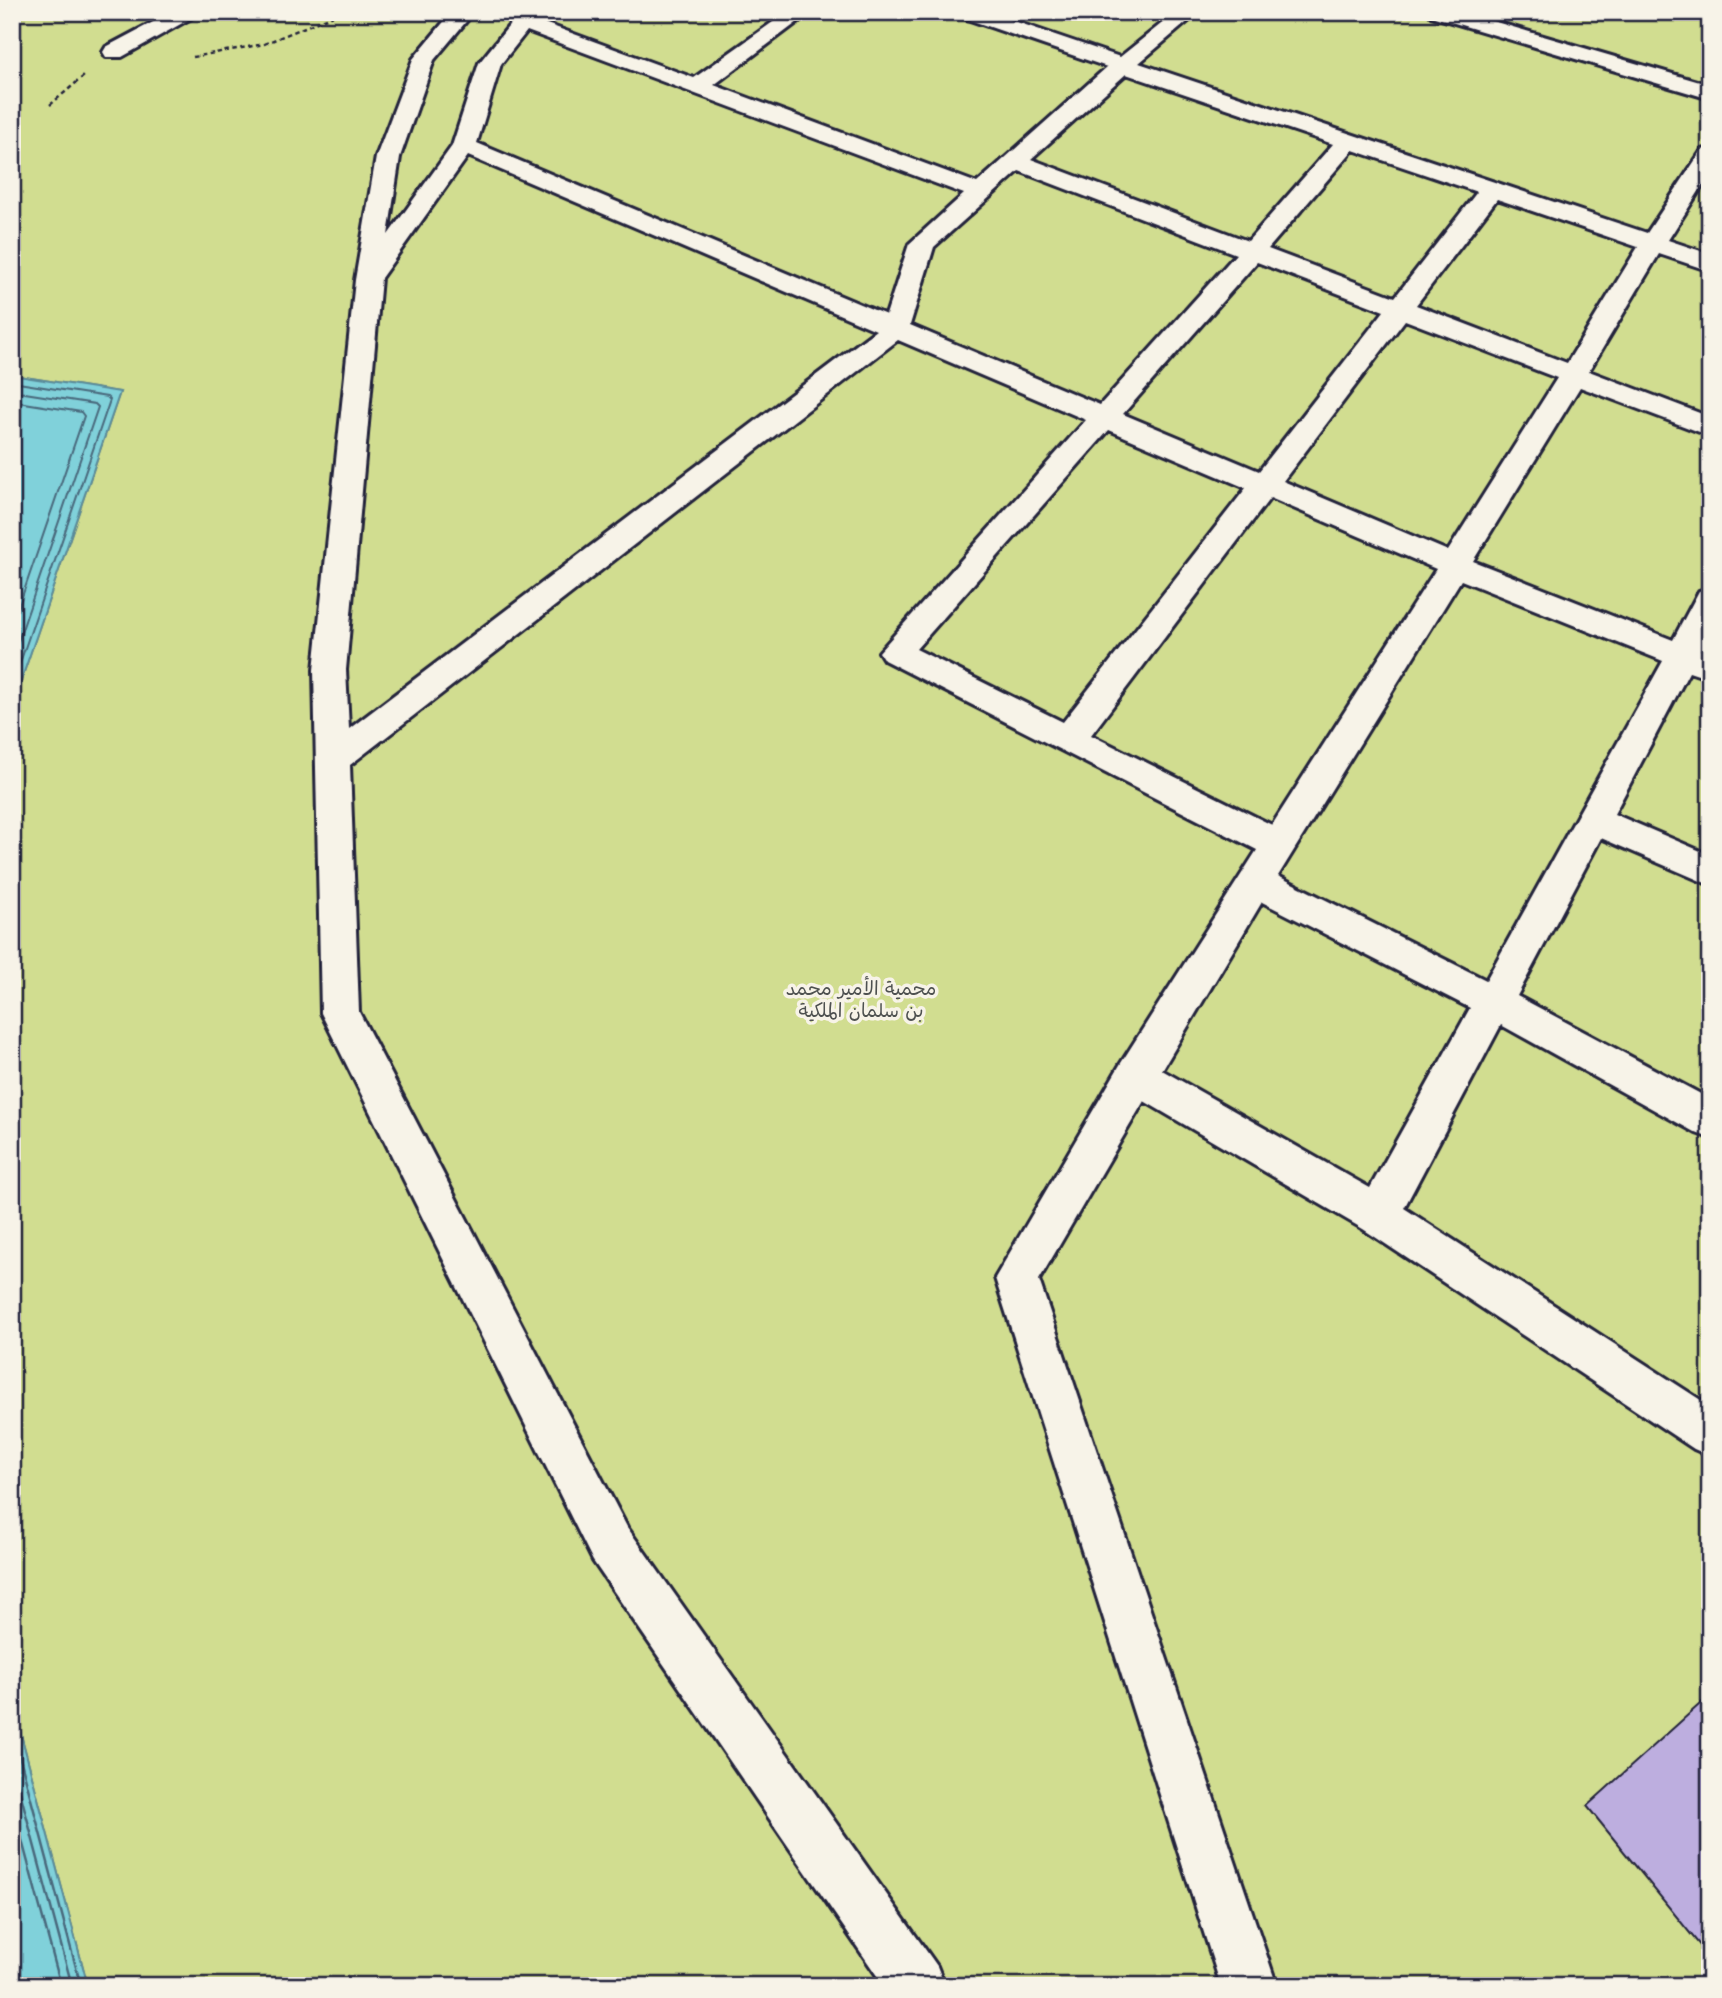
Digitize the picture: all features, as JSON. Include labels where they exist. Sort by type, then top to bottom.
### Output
[{"type":"street","points":[[114,52],[188,12]]},
{"type":"street","points":[[464,12],[424,59],[388,157],[368,280],[330,670],[340,1013],[610,1544],[918,1986]]},
{"type":"street","points":[[698,86],[801,12]]},
{"type":"street","points":[[965,12],[1710,263]]},
{"type":"street","points":[[332,760],[895,329],[922,244],[1122,66],[1189,12]]},
{"type":"street","points":[[1438,12],[1710,92]]},
{"type":"street","points":[[368,280],[464,146],[490,63],[527,17],[698,86],[980,192]]},
{"type":"street","points":[[1279,845],[895,652],[1348,141]]},
{"type":"street","points":[[464,146],[1454,565],[1696,661]]},
{"type":"street","points":[[1249,1986],[1017,1278],[1135,1075],[1575,374],[1651,244],[1710,155]]},
{"type":"street","points":[[1016,161],[1710,427]]},
{"type":"street","points":[[1069,739],[1491,190]]},
{"type":"street","points":[[1378,1215],[1593,820],[1696,661],[1710,599]]},
{"type":"street","points":[[1593,820],[1710,871]]},
{"type":"street","points":[[1256,882],[1494,1002],[1710,1120]]},
{"type":"street","points":[[1135,1075],[1378,1215],[1710,1433]]},
{"type":"green space","name":"محمية الأمير محمد بن سلمان الملكية","points":[[12,12],[1710,12],[1710,1986],[88,1986],[12,1701],[12,707],[120,392],[12,375]]},
{"type":"water","points":[[12,375],[120,392],[12,707]]},
{"type":"water","points":[[12,1701],[88,1986],[12,1986]]},
{"type":"building","points":[[1710,1695],[1710,1958],[1587,1806]]}]
